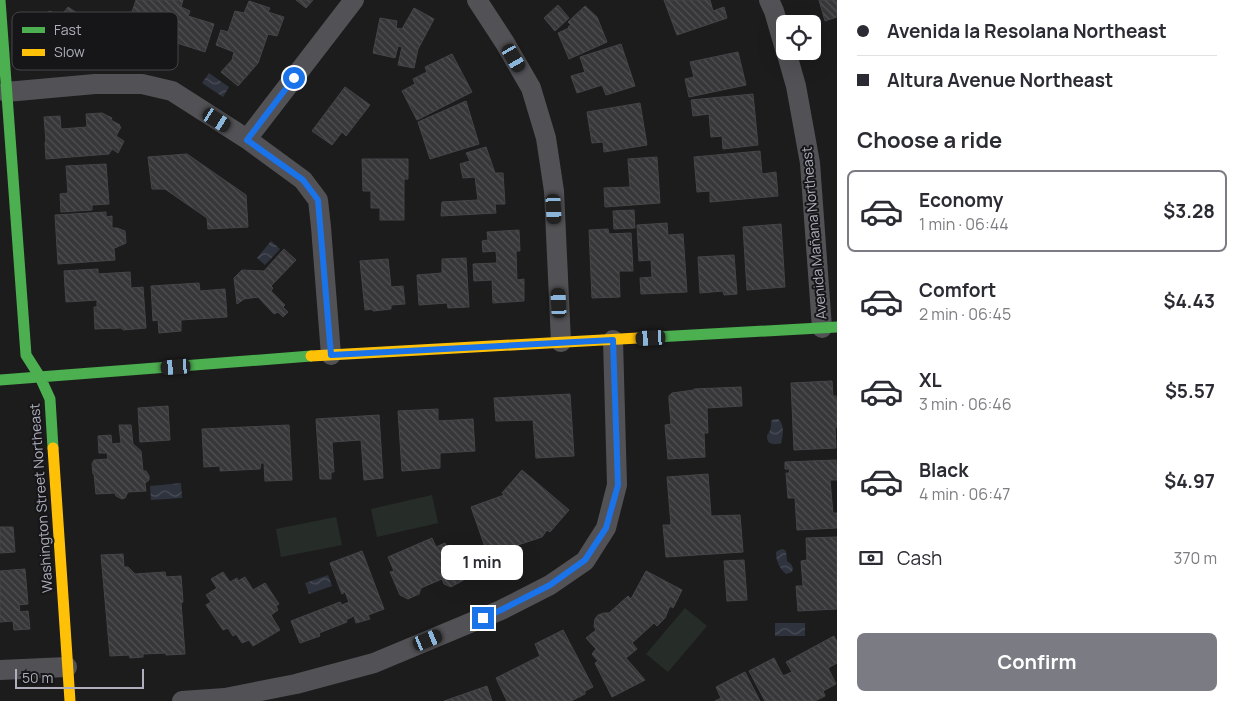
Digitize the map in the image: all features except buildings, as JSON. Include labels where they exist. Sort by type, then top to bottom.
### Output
[{"type":"street","name":"Washington Street Northeast","points":[[0,0],[26,355],[40,377],[50,399],[70,701]]},
{"type":"street","points":[[247,140],[354,0]]},
{"type":"street","points":[[477,0],[531,88],[546,138],[554,190],[561,342]]},
{"type":"street","name":"Avenida Mañana Northeast","points":[[769,0],[776,18]]},
{"type":"street","name":"Avenida Mañana Northeast","points":[[788,60],[796,86],[810,163],[829,328]]},
{"type":"street","points":[[6,92],[95,84],[142,84],[172,91],[247,140],[303,180],[318,200],[331,355]]},
{"type":"street","points":[[0,380],[331,355],[829,328]]},
{"type":"street","points":[[182,701],[225,698],[296,684],[374,663],[501,610],[550,585],[585,560],[606,528],[618,485],[613,340]]},
{"type":"street","points":[[0,670],[67,667]]},
{"type":"shaded area","points":[[432,495],[438,523],[377,537],[371,509]]},
{"type":"shaded area","points":[[336,517],[342,545],[281,557],[276,529]]},
{"type":"shaded area","points":[[685,608],[707,626],[668,672],[646,654]]},
{"type":"water","points":[[209,73],[229,87],[223,97],[202,83]]},
{"type":"water","points":[[271,241],[280,249],[265,265],[257,258]]},
{"type":"water","points":[[778,419],[783,427],[781,443],[777,444],[772,444],[767,438],[771,421]]},
{"type":"water","points":[[181,483],[182,498],[151,500],[150,486]]},
{"type":"water","points":[[783,549],[786,551],[787,561],[793,568],[792,572],[786,574],[780,567],[776,555],[776,552]]},
{"type":"water","points":[[328,575],[332,586],[309,594],[305,583]]},
{"type":"water","points":[[775,623],[805,623],[805,636],[775,636]]},
{"type":"traffic: fast","points":[[0,0],[26,355],[40,377],[50,399],[53,448]]},
{"type":"traffic: fast","points":[[638,338],[837,327]]},
{"type":"traffic: fast","points":[[0,380],[311,356]]},
{"type":"traffic: slow","points":[[311,356],[638,338]]},
{"type":"traffic: slow","points":[[53,448],[70,701]]},
{"type":"route","points":[[294,78],[247,140],[303,180],[318,200],[331,355],[613,340],[618,485],[606,528],[585,560],[550,585],[483,618]]}]
